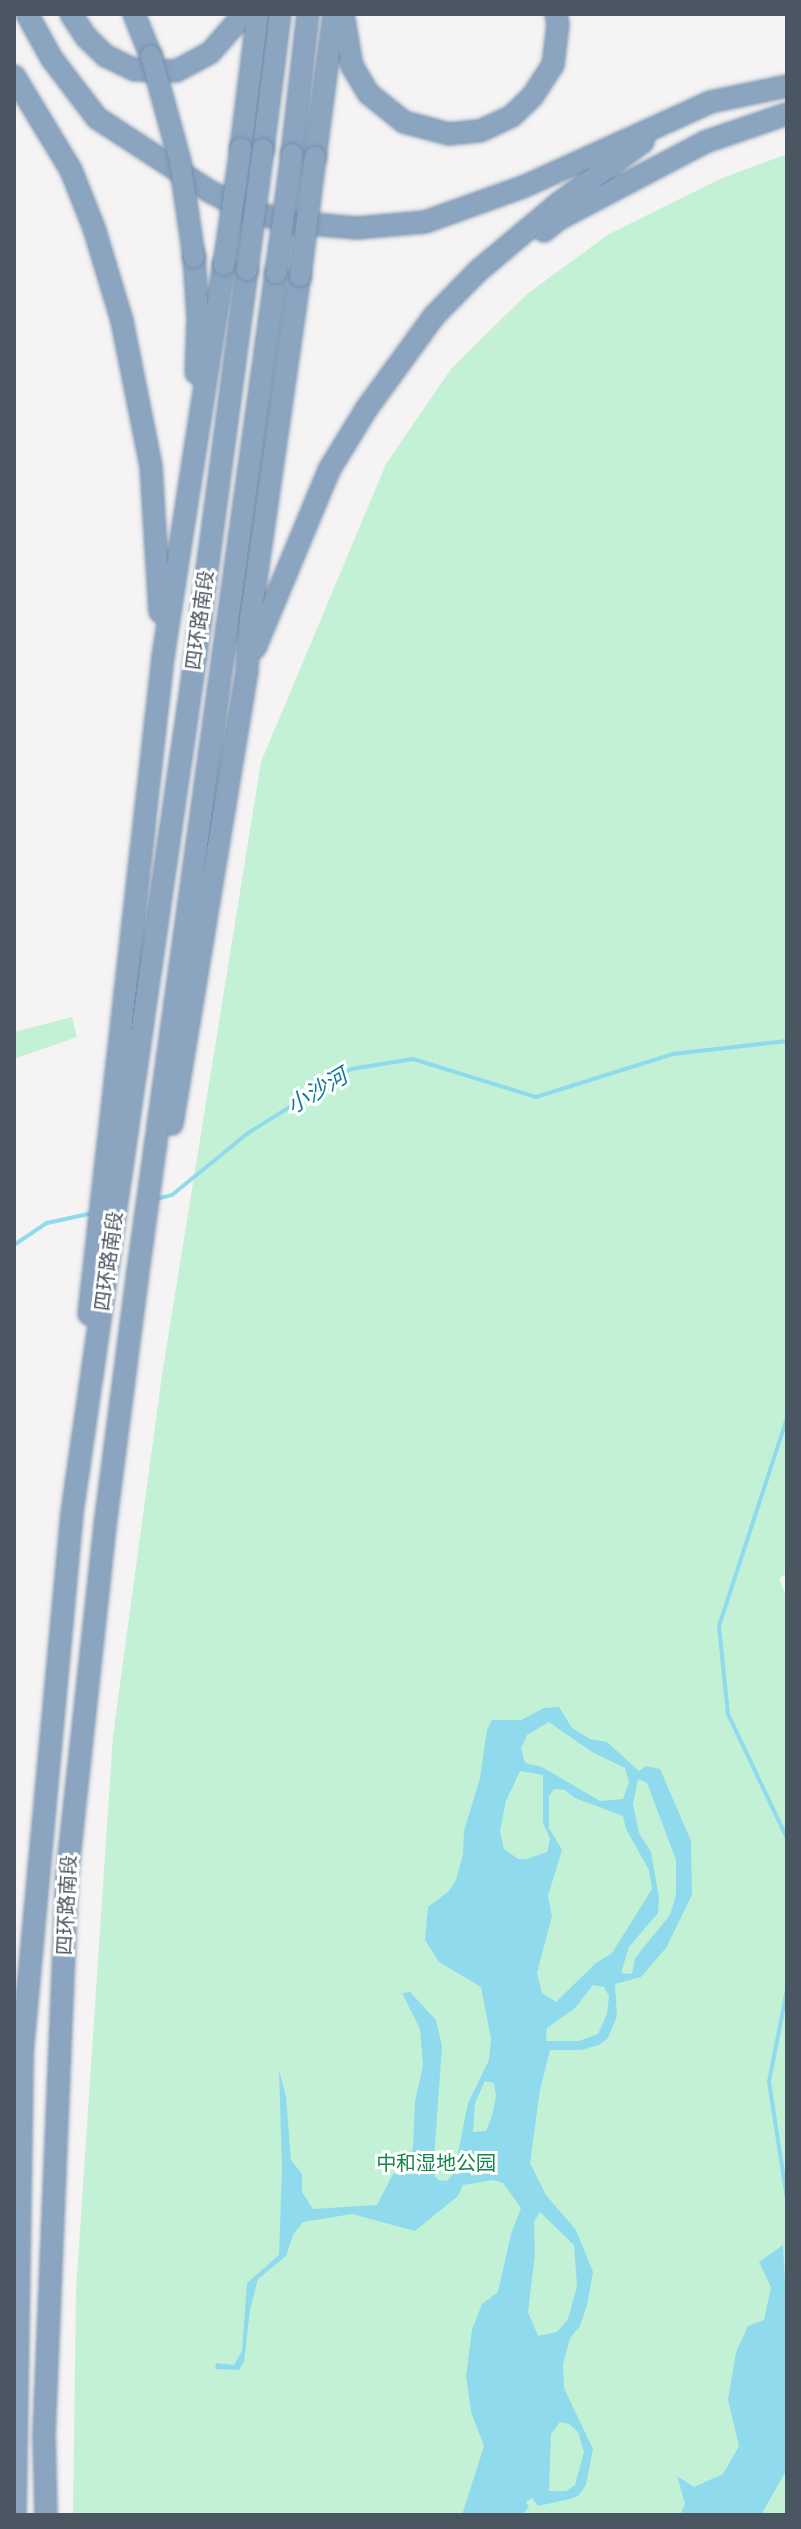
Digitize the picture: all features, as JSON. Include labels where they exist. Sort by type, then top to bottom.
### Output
[{"type":"highway","points":[[27,14],[52,59],[97,118],[209,191],[246,210],[289,222],[357,228],[425,222],[523,187],[710,102],[787,86]]},
{"type":"highway","points":[[71,14],[86,37],[106,56],[135,70],[176,71],[210,53],[244,14]]},
{"type":"highway","points":[[134,14],[169,113],[189,207],[198,317],[187,493]]},
{"type":"highway","points":[[100,1274],[107,1171],[165,619],[224,265],[258,14]]},
{"type":"highway","name":"四环路南段","points":[[15,2515],[22,2054],[72,1513],[100,1274],[124,1155],[195,660],[280,14]]},
{"type":"highway","name":"四环路南段","points":[[46,2515],[44,2435],[67,1876],[106,1518],[162,1146],[308,14]]},
{"type":"highway","points":[[162,1146],[256,626],[334,14]]},
{"type":"highway","points":[[343,14],[352,66],[369,94],[404,122],[449,134],[480,131],[512,116],[532,97],[553,65],[558,25],[556,14]]},
{"type":"highway","points":[[14,76],[71,170],[94,228],[122,321],[151,466],[165,619]]},
{"type":"highway","points":[[434,316],[559,219],[705,142],[787,114]]},
{"type":"highway","points":[[256,626],[329,470],[367,408],[434,316],[478,271],[559,203],[678,116]]},
{"type":"green space","name":"中和湿地公园","points":[[787,154],[787,1573],[779,1579],[787,1597],[787,2515],[73,2515],[76,2291],[113,1736],[162,1375],[261,762],[386,464],[451,369],[527,294],[609,234],[720,179]]},
{"type":"green space","points":[[72,1017],[77,1037],[14,1059],[14,1032]]},
{"type":"water","points":[[559,1707],[572,1728],[590,1739],[607,1742],[639,1771],[646,1766],[660,1769],[691,1841],[692,1895],[666,1948],[641,1977],[615,1984],[617,2016],[608,2038],[599,2045],[581,2050],[550,2050],[540,2090],[530,2163],[546,2195],[576,2230],[593,2272],[587,2305],[580,2326],[570,2338],[563,2364],[564,2388],[593,2449],[586,2485],[578,2496],[570,2499],[538,2506],[532,2498],[526,2502],[529,2507],[522,2515],[462,2515],[484,2446],[471,2412],[466,2376],[472,2330],[482,2304],[498,2292],[511,2234],[521,2208],[503,2183],[493,2180],[463,2185],[458,2196],[415,2231],[352,2214],[303,2222],[293,2235],[286,2256],[258,2279],[250,2310],[244,2362],[239,2370],[215,2369],[216,2363],[234,2365],[242,2351],[247,2283],[279,2255],[282,2167],[279,2069],[286,2097],[291,2160],[302,2174],[302,2192],[313,2209],[377,2205],[393,2174],[408,2168],[413,2146],[415,2101],[423,2066],[420,2029],[402,1993],[410,1992],[436,2020],[442,2046],[433,2173],[438,2180],[447,2181],[454,2173],[468,2103],[489,2060],[491,2039],[481,1987],[439,1962],[425,1940],[428,1907],[449,1891],[456,1880],[463,1854],[464,1831],[480,1778],[487,1730],[492,1720],[521,1720],[544,1708]],"holes":[[[549,1722],[592,1752],[625,1768],[629,1782],[623,1799],[600,1801],[542,1767],[525,1763],[521,1748],[527,1735]],[[520,1771],[543,1775],[543,1823],[550,1839],[547,1852],[518,1859],[504,1849],[500,1831],[506,1801]],[[638,1779],[647,1783],[676,1860],[676,1895],[670,1915],[635,1958],[632,1974],[621,1973],[629,1947],[658,1913],[659,1897],[651,1852],[639,1833],[633,1804]],[[554,1789],[565,1790],[575,1798],[623,1816],[626,1829],[649,1870],[652,1889],[612,1953],[596,1963],[556,2002],[542,1993],[537,1973],[552,1916],[548,1896],[562,1850],[549,1828],[549,1796]],[[593,1985],[604,1987],[609,1996],[607,2014],[598,2034],[579,2041],[546,2041],[547,2028],[575,2008]],[[485,2081],[494,2083],[496,2096],[486,2131],[473,2132],[475,2103]],[[540,2212],[574,2245],[577,2286],[568,2319],[557,2332],[538,2336],[528,2312],[535,2254],[534,2221]],[[560,2422],[569,2424],[578,2432],[584,2452],[575,2485],[566,2491],[549,2491],[551,2434]]]},
{"type":"water","points":[[783,2245],[787,2317],[787,2469],[761,2515],[680,2515],[685,2504],[677,2476],[694,2487],[723,2474],[739,2446],[728,2400],[736,2352],[748,2326],[764,2320],[771,2287],[759,2262]]},
{"type":"waterway","name":"小沙河","points":[[156,1199],[172,1195],[248,1133],[351,1069],[413,1059],[536,1097],[673,1054],[787,1041]]},
{"type":"waterway","name":"小沙河","points":[[14,1245],[47,1223],[93,1213]]},
{"type":"waterway","points":[[787,1418],[719,1626],[728,1714],[787,1838]]},
{"type":"waterway","points":[[787,1990],[769,2082],[787,2198]]}]
